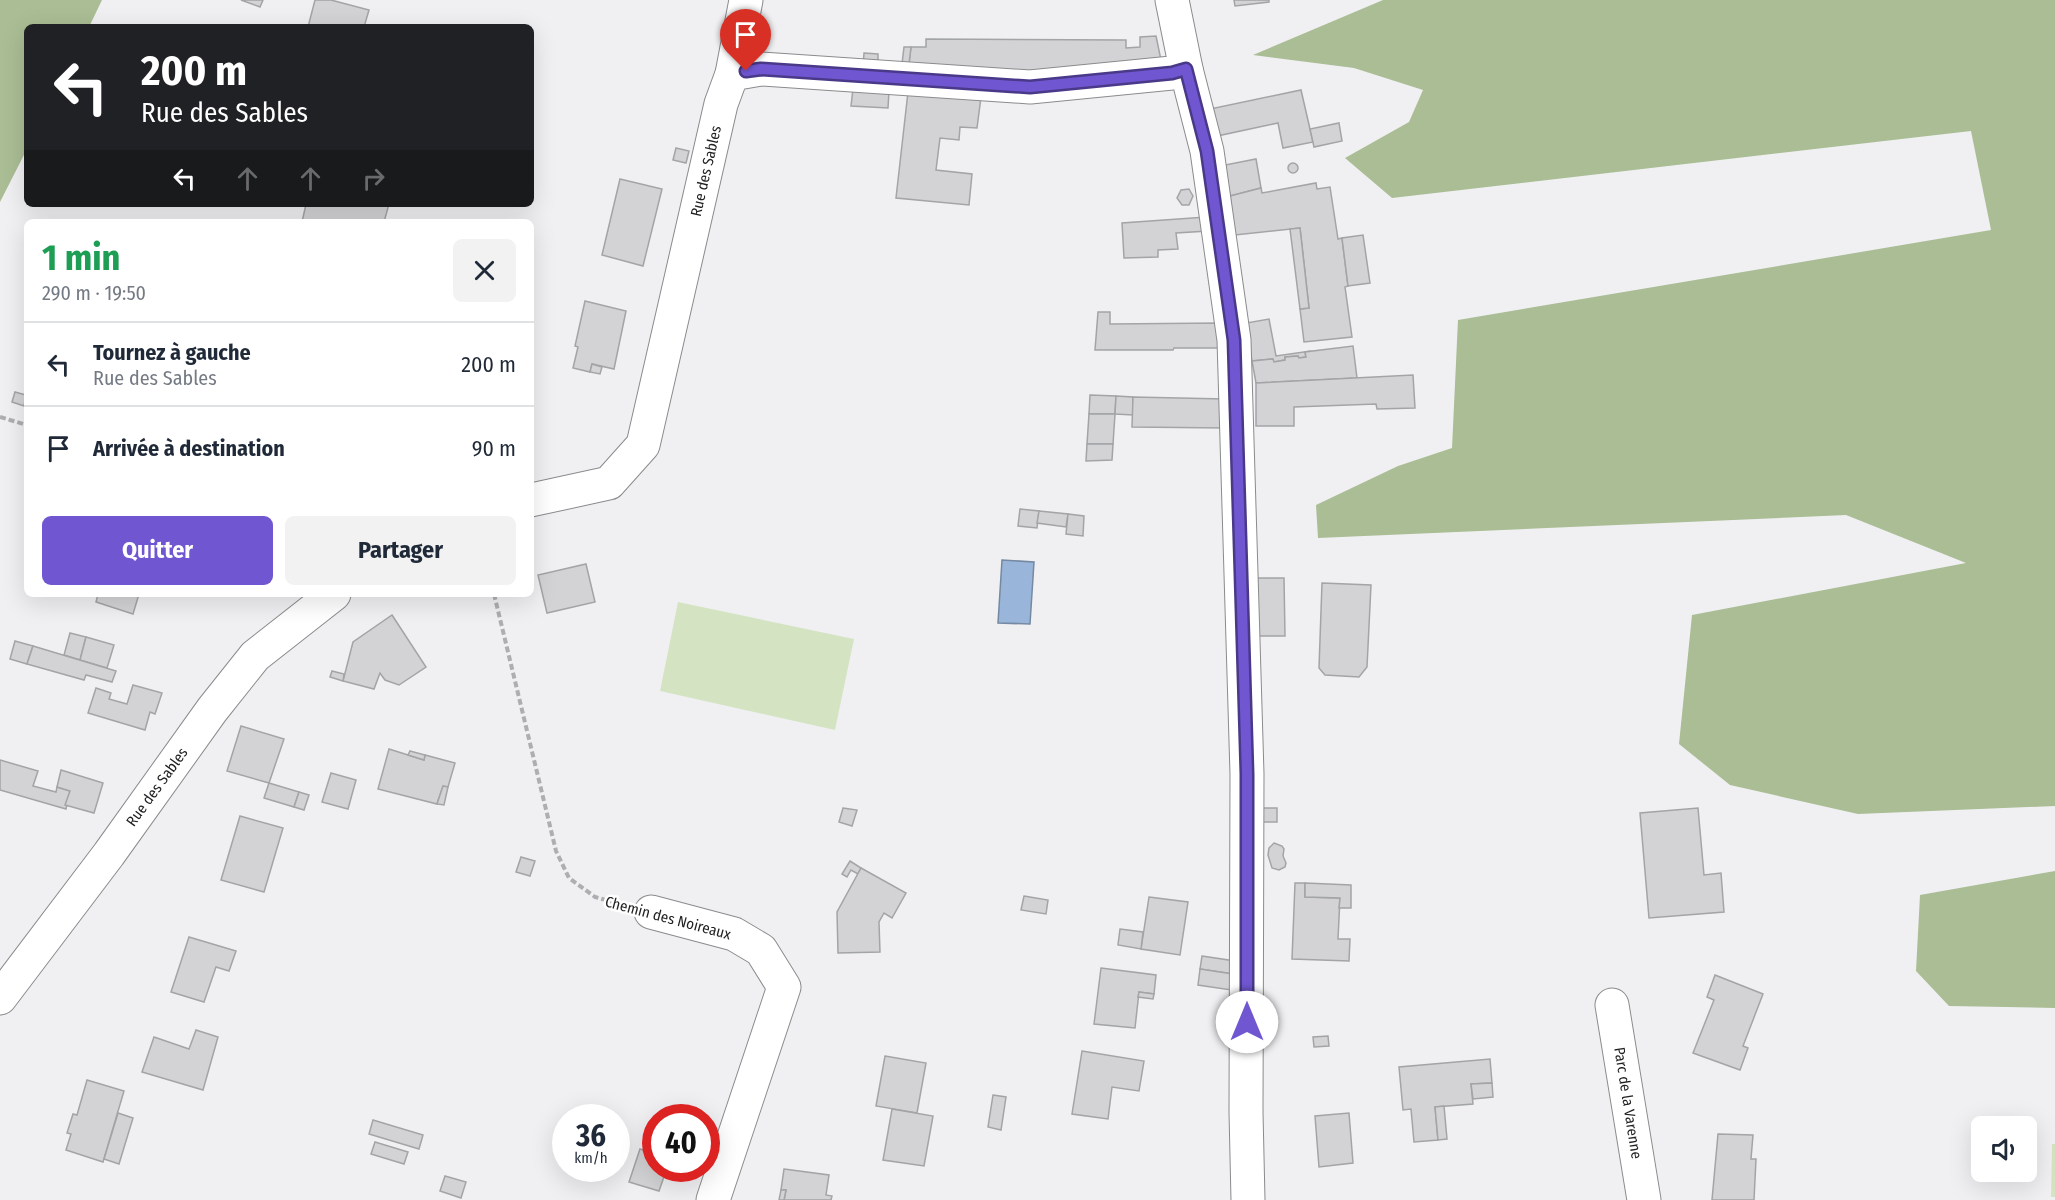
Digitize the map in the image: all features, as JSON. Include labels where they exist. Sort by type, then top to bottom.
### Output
[{"type":"street","name":"Rue des Sables","points":[[534,499],[609,483],[643,445],[722,104],[732,74],[746,0]]},
{"type":"street","points":[[1172,0],[1186,69],[1207,151],[1234,340],[1247,774],[1248,1200]]},
{"type":"street","points":[[732,74],[761,69],[1030,87],[1172,73],[1186,69]]},
{"type":"street","name":"Rue des Sables","points":[[0,998],[109,854],[212,710],[255,656],[330,597]]},
{"type":"street","name":"Chemin des Noireaux","points":[[651,912],[734,934],[761,950],[784,987],[712,1200]]},
{"type":"street","name":"Parc de la Varenne","points":[[1612,1005],[1644,1200]]},
{"type":"street","points":[[1228,1200],[1246,1112]]},
{"type":"path","points":[[0,417],[24,424]]},
{"type":"path","name":"Chemin des Noireaux","points":[[495,597],[556,851],[569,878],[595,897],[651,912]]},
{"type":"green space","points":[[0,0],[102,0],[90,24],[24,24],[24,155],[0,202]]},
{"type":"green space","points":[[1383,0],[2055,0],[2055,806],[1858,814],[1730,785],[1679,744],[1692,615],[1966,563],[1846,515],[1318,538],[1316,505],[1398,466],[1452,448],[1458,320],[1991,230],[1971,131],[1392,198],[1345,158],[1409,122],[1423,90],[1354,68],[1253,55]]},
{"type":"green space","points":[[678,602],[854,639],[835,730],[660,691]]},
{"type":"green space","points":[[2055,871],[2055,1008],[1949,1006],[1916,971],[1920,895]]},
{"type":"green space","points":[[2052,1144],[2055,1144],[2055,1197],[2051,1197]]},
{"type":"water","points":[[1002,560],[1034,562],[1030,624],[998,623]]},
{"type":"building","points":[[241,0],[263,0],[260,7]]},
{"type":"building","points":[[315,0],[331,0],[369,10],[365,24],[309,24]]},
{"type":"building","points":[[1234,0],[1269,0],[1269,2],[1235,6]]},
{"type":"building","points":[[1156,36],[1161,60],[1021,76],[909,64],[911,47],[926,47],[926,39],[1126,40],[1126,48],[1140,47],[1140,37]]},
{"type":"building","points":[[904,47],[911,47],[909,64],[902,64]]},
{"type":"building","points":[[864,53],[878,54],[878,68],[863,67]]},
{"type":"building","points":[[853,89],[889,91],[888,108],[851,106]]},
{"type":"building","points":[[1301,90],[1313,142],[1283,148],[1278,123],[1217,136],[1210,109]]},
{"type":"building","points":[[908,92],[981,97],[977,128],[960,127],[959,140],[940,138],[936,170],[972,174],[969,205],[896,198]]},
{"type":"building","points":[[1339,123],[1342,141],[1314,147],[1310,129]]},
{"type":"building","points":[[676,148],[689,151],[686,163],[673,160]]},
{"type":"building","points":[[1256,159],[1261,188],[1230,196],[1225,165]]},
{"type":"building","points":[[1293,163],[1297,164],[1297,172],[1293,173],[1289,172],[1288,168],[1289,164]]},
{"type":"building","points":[[620,179],[662,189],[643,266],[602,255]]},
{"type":"building","points":[[1316,183],[1317,189],[1330,187],[1338,239],[1342,238],[1348,286],[1345,287],[1352,337],[1304,342],[1300,309],[1309,308],[1300,228],[1235,235],[1230,196],[1261,188],[1262,193]]},
{"type":"building","points":[[1189,189],[1193,196],[1189,205],[1182,205],[1177,198],[1181,190]]},
{"type":"building","points":[[305,207],[388,207],[385,219],[303,219]]},
{"type":"building","points":[[1206,217],[1208,231],[1176,233],[1178,249],[1158,250],[1158,257],[1124,258],[1122,223]]},
{"type":"building","points":[[1300,228],[1309,308],[1300,309],[1290,229]]},
{"type":"building","points":[[1363,235],[1370,283],[1348,286],[1342,238]]},
{"type":"building","points":[[585,301],[626,311],[614,369],[592,364],[590,372],[573,368],[578,347],[575,346]]},
{"type":"building","points":[[1098,312],[1110,312],[1110,324],[1220,323],[1224,348],[1095,350]]},
{"type":"building","points":[[1269,319],[1276,356],[1311,351],[1305,352],[1306,357],[1285,357],[1285,360],[1274,362],[1273,359],[1252,361],[1246,323]]},
{"type":"building","points":[[1353,346],[1357,378],[1256,383],[1252,361],[1273,359],[1274,362],[1285,360],[1285,357],[1306,357],[1305,352]]},
{"type":"building","points":[[592,364],[602,367],[600,374],[590,372]]},
{"type":"building","points":[[1413,375],[1415,408],[1377,409],[1376,404],[1294,407],[1294,426],[1256,426],[1256,383]]},
{"type":"building","points":[[15,392],[24,394],[24,406],[12,402]]},
{"type":"building","points":[[1090,395],[1116,396],[1115,414],[1089,414]]},
{"type":"building","points":[[1116,396],[1133,397],[1133,415],[1115,414]]},
{"type":"building","points":[[1133,397],[1225,399],[1225,428],[1132,427]]},
{"type":"building","points":[[1089,414],[1115,414],[1113,444],[1087,444]]},
{"type":"building","points":[[1087,444],[1113,444],[1112,460],[1086,461]]},
{"type":"building","points":[[1020,509],[1039,511],[1037,528],[1018,526]]},
{"type":"building","points":[[1039,511],[1068,514],[1066,527],[1037,523]]},
{"type":"building","points":[[1068,514],[1084,516],[1083,536],[1066,534]]},
{"type":"building","points":[[586,564],[595,602],[547,613],[538,575]]},
{"type":"building","points":[[1257,578],[1284,578],[1285,636],[1257,636]]},
{"type":"building","points":[[1322,583],[1371,585],[1367,667],[1359,677],[1325,675],[1319,668]]},
{"type":"building","points":[[97,597],[138,597],[133,614],[96,602]]},
{"type":"building","points":[[392,615],[426,667],[399,685],[385,680],[380,673],[374,689],[343,681],[353,642]]},
{"type":"building","points":[[70,633],[86,637],[80,660],[64,655]]},
{"type":"building","points":[[86,637],[114,645],[107,668],[80,660]]},
{"type":"building","points":[[15,641],[33,646],[27,664],[10,659]]},
{"type":"building","points":[[33,646],[116,671],[112,682],[86,675],[84,680],[27,664]]},
{"type":"building","points":[[332,671],[344,674],[343,681],[330,677]]},
{"type":"building","points":[[133,685],[162,693],[155,714],[150,712],[145,730],[88,713],[96,688],[111,693],[109,699],[127,704]]},
{"type":"building","points":[[241,726],[284,739],[269,783],[227,771]]},
{"type":"building","points":[[389,749],[424,760],[425,755],[455,763],[448,787],[443,786],[437,804],[378,789]]},
{"type":"building","points":[[410,751],[425,755],[424,760],[408,755]]},
{"type":"building","points":[[0,760],[38,771],[33,786],[56,792],[57,787],[70,791],[66,809],[0,790]]},
{"type":"building","points":[[61,770],[103,783],[94,813],[65,805],[70,791],[57,787]]},
{"type":"building","points":[[331,773],[356,780],[348,809],[322,802]]},
{"type":"building","points":[[269,783],[299,792],[294,807],[264,798]]},
{"type":"building","points":[[443,786],[448,787],[444,805],[437,804]]},
{"type":"building","points":[[299,792],[309,795],[304,810],[294,807]]},
{"type":"building","points":[[843,808],[857,810],[852,826],[839,822]]},
{"type":"building","points":[[1261,808],[1277,808],[1277,822],[1261,822]]},
{"type":"building","points":[[1698,808],[1704,875],[1721,873],[1724,912],[1649,918],[1640,813]]},
{"type":"building","points":[[240,816],[283,828],[264,892],[221,880]]},
{"type":"building","points":[[1274,843],[1284,849],[1283,856],[1286,863],[1285,867],[1279,870],[1272,868],[1268,855],[1269,848]]},
{"type":"building","points":[[521,857],[535,861],[530,876],[516,872]]},
{"type":"building","points":[[850,861],[861,868],[858,874],[851,870],[847,877],[842,874]]},
{"type":"building","points":[[861,868],[906,893],[892,918],[884,913],[879,922],[880,952],[838,953],[837,912]]},
{"type":"building","points":[[1295,883],[1305,883],[1305,897],[1340,898],[1338,939],[1350,939],[1349,961],[1292,959]]},
{"type":"building","points":[[1305,883],[1351,885],[1351,908],[1339,908],[1340,898],[1305,897]]},
{"type":"building","points":[[1024,896],[1048,900],[1046,914],[1021,910]]},
{"type":"building","points":[[1149,897],[1188,902],[1180,955],[1141,949]]},
{"type":"building","points":[[1120,929],[1143,932],[1141,949],[1118,945]]},
{"type":"building","points":[[189,937],[236,951],[229,971],[216,967],[204,1002],[171,992]]},
{"type":"building","points":[[1202,956],[1235,961],[1233,974],[1200,969]]},
{"type":"building","points":[[1101,968],[1156,975],[1154,994],[1139,992],[1135,1028],[1094,1024]]},
{"type":"building","points":[[1200,969],[1233,974],[1231,990],[1198,985]]},
{"type":"building","points":[[1715,975],[1763,994],[1743,1046],[1748,1048],[1740,1070],[1693,1053],[1714,1000],[1707,997]]},
{"type":"building","points":[[1139,992],[1154,994],[1153,999],[1138,997]]},
{"type":"building","points":[[196,1030],[218,1037],[203,1090],[142,1072],[154,1037],[189,1049]]},
{"type":"building","points":[[1328,1036],[1329,1046],[1314,1047],[1313,1037]]},
{"type":"building","points":[[1082,1051],[1144,1061],[1139,1091],[1112,1087],[1108,1119],[1072,1114]]},
{"type":"building","points":[[885,1056],[926,1063],[917,1113],[876,1106]]},
{"type":"building","points":[[1490,1059],[1492,1083],[1471,1084],[1473,1104],[1435,1107],[1438,1140],[1414,1142],[1411,1109],[1403,1110],[1399,1067]]},
{"type":"building","points":[[87,1080],[124,1091],[103,1162],[66,1150],[71,1134],[67,1133],[73,1114],[77,1115]]},
{"type":"building","points":[[1492,1083],[1493,1097],[1473,1099],[1471,1084]]},
{"type":"building","points":[[993,1095],[1006,1097],[1001,1130],[988,1127]]},
{"type":"building","points":[[1444,1106],[1447,1139],[1438,1140],[1435,1107]]},
{"type":"building","points":[[892,1109],[933,1116],[924,1166],[883,1160]]},
{"type":"building","points":[[118,1113],[133,1118],[119,1164],[104,1159]]},
{"type":"building","points":[[1349,1113],[1353,1163],[1319,1167],[1315,1116]]},
{"type":"building","points":[[373,1120],[423,1135],[419,1149],[369,1134]]},
{"type":"building","points":[[1718,1134],[1753,1135],[1751,1159],[1756,1159],[1754,1200],[1712,1200]]},
{"type":"building","points":[[375,1142],[408,1152],[404,1164],[371,1154]]},
{"type":"building","points":[[640,1149],[642,1150],[642,1182],[662,1182],[659,1191],[629,1182]]},
{"type":"building","points":[[784,1169],[829,1175],[826,1195],[832,1196],[831,1200],[784,1200],[786,1190],[781,1190]]},
{"type":"building","points":[[445,1176],[466,1182],[461,1198],[440,1191]]},
{"type":"building","points":[[781,1190],[786,1190],[784,1200],[779,1200]]},
{"type":"route","points":[[746,71],[761,69],[1030,87],[1172,73],[1186,69],[1207,151],[1234,340],[1247,774],[1247,1022]]}]
